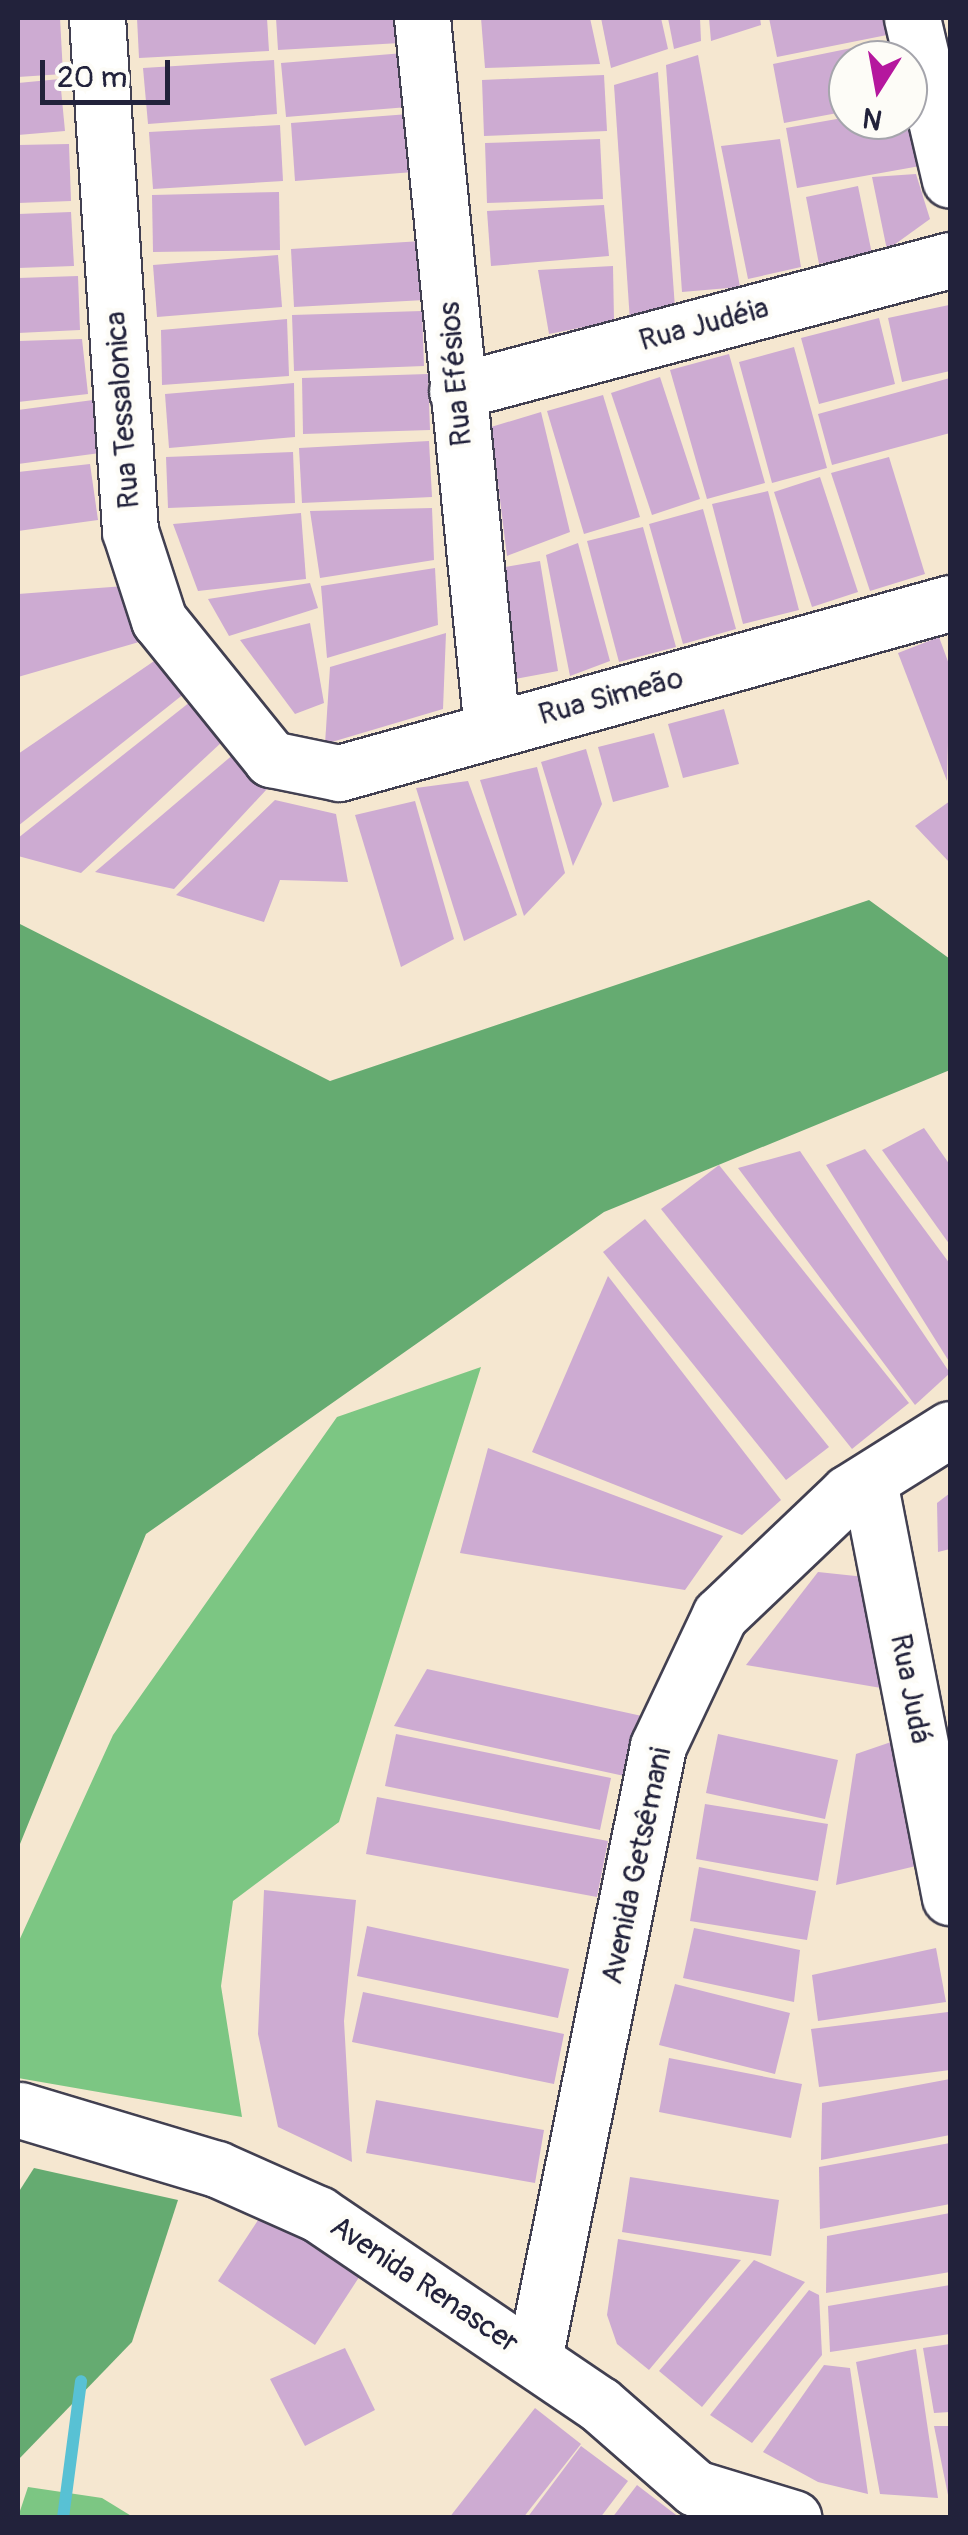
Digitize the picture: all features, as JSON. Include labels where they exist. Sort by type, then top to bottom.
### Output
[{"type":"street","name":"Rua Tessalonica","points":[[97,18],[130,531],[159,620],[270,759]]},
{"type":"street","name":"Rua Efésios","points":[[422,18],[492,730]]},
{"type":"street","points":[[912,18],[950,180]]},
{"type":"street","name":"Rua Judéia","points":[[457,391],[950,260]]},
{"type":"street","name":"Rua Simeão","points":[[270,759],[340,773],[950,603]]},
{"type":"street","name":"Avenida Getsêmani","points":[[534,2359],[658,1746],[720,1614],[869,1480],[950,1429]]},
{"type":"street","name":"Rua Judá","points":[[869,1480],[950,1897]]},
{"type":"street","name":"Avenida Renascer","points":[[20,2110],[217,2169],[318,2214],[534,2359],[695,2488],[794,2518]]},
{"type":"green space","points":[[869,900],[950,959],[950,1070],[604,1212],[146,1534],[18,1849],[18,923],[330,1081]]},
{"type":"green space","points":[[481,1367],[339,1822],[233,1901],[221,1986],[242,2117],[18,2078],[18,1943],[113,1735],[337,1417]]},
{"type":"green space","points":[[34,2168],[178,2200],[132,2342],[18,2460],[18,2193]]},
{"type":"green space","points":[[28,2487],[102,2498],[133,2517],[18,2517]]},
{"type":"building","points":[[18,18],[60,18],[63,74],[18,77]]},
{"type":"building","points":[[137,18],[267,18],[269,51],[139,58]]},
{"type":"building","points":[[276,18],[399,18],[400,43],[278,50]]},
{"type":"building","points":[[481,18],[590,18],[600,64],[485,68]]},
{"type":"building","points":[[601,18],[661,18],[668,49],[611,68]]},
{"type":"building","points":[[668,18],[700,18],[701,41],[674,49]]},
{"type":"building","points":[[709,18],[760,18],[761,25],[711,41]]},
{"type":"building","points":[[769,18],[889,18],[892,34],[862,40],[828,40],[828,47],[777,57]]},
{"type":"building","points":[[404,53],[408,107],[286,117],[281,63]]},
{"type":"building","points":[[828,53],[828,115],[784,123],[773,64]]},
{"type":"building","points":[[698,55],[740,287],[682,292],[666,65]]},
{"type":"building","points":[[274,60],[277,114],[148,124],[143,68]]},
{"type":"building","points":[[658,72],[675,308],[630,321],[614,85]]},
{"type":"building","points":[[604,75],[607,131],[484,136],[482,80]]},
{"type":"building","points":[[60,79],[65,131],[18,135],[18,83]]},
{"type":"building","points":[[409,114],[414,172],[295,181],[291,123]]},
{"type":"building","points":[[828,121],[828,140],[913,140],[920,166],[797,188],[786,128]]},
{"type":"building","points":[[280,125],[283,181],[153,189],[149,132]]},
{"type":"building","points":[[600,139],[603,199],[487,203],[485,143]]},
{"type":"building","points":[[780,139],[801,267],[748,279],[721,146]]},
{"type":"building","points":[[69,144],[71,201],[18,203],[18,145]]},
{"type":"building","points":[[916,174],[930,219],[887,250],[872,177]]},
{"type":"building","points":[[858,186],[872,254],[819,264],[806,197]]},
{"type":"building","points":[[279,192],[280,250],[153,252],[152,195]]},
{"type":"building","points":[[604,205],[609,256],[491,266],[487,211]]},
{"type":"building","points":[[71,212],[74,266],[18,268],[18,214]]},
{"type":"building","points":[[422,241],[425,300],[294,307],[291,249]]},
{"type":"building","points":[[278,255],[282,307],[157,317],[153,265]]},
{"type":"building","points":[[613,266],[614,321],[549,334],[538,270]]},
{"type":"building","points":[[78,276],[80,330],[18,333],[18,278]]},
{"type":"building","points":[[949,305],[950,371],[902,382],[888,318]]},
{"type":"building","points":[[422,311],[424,366],[294,371],[292,315]]},
{"type":"building","points":[[879,318],[895,384],[819,404],[801,338]]},
{"type":"building","points":[[287,319],[289,376],[162,385],[161,330]]},
{"type":"building","points":[[82,339],[88,394],[18,402],[18,341]]},
{"type":"building","points":[[794,347],[827,468],[772,483],[739,362]]},
{"type":"building","points":[[729,354],[765,483],[707,499],[670,370]]},
{"type":"building","points":[[428,374],[430,430],[303,434],[302,378]]},
{"type":"building","points":[[660,377],[700,499],[652,515],[611,393]]},
{"type":"building","points":[[950,378],[950,433],[832,465],[818,414]]},
{"type":"building","points":[[294,383],[295,437],[169,448],[165,394]]},
{"type":"building","points":[[603,395],[640,517],[584,534],[547,411]]},
{"type":"building","points":[[93,400],[100,453],[18,464],[18,410]]},
{"type":"building","points":[[541,412],[570,532],[507,556],[491,427]]},
{"type":"building","points":[[429,441],[432,497],[302,503],[299,448]]},
{"type":"building","points":[[293,452],[295,503],[168,508],[166,457]]},
{"type":"building","points":[[889,457],[925,574],[870,591],[831,473]]},
{"type":"building","points":[[90,464],[98,520],[18,531],[18,472]]},
{"type":"building","points":[[820,477],[858,592],[812,607],[774,492]]},
{"type":"building","points":[[768,491],[799,610],[743,624],[712,504]]},
{"type":"building","points":[[432,508],[434,560],[320,578],[310,511]]},
{"type":"building","points":[[703,509],[736,629],[683,644],[649,524]]},
{"type":"building","points":[[301,513],[306,579],[198,591],[173,524]]},
{"type":"building","points":[[643,527],[676,647],[619,662],[587,541]]},
{"type":"building","points":[[578,543],[610,661],[570,676],[546,555]]},
{"type":"building","points":[[540,561],[558,671],[515,679],[505,567]]},
{"type":"building","points":[[435,568],[438,625],[327,658],[321,586]]},
{"type":"building","points":[[310,583],[318,608],[229,636],[208,599]]},
{"type":"building","points":[[125,586],[146,640],[18,677],[18,594]]},
{"type":"building","points":[[310,623],[324,703],[295,714],[240,640]]},
{"type":"building","points":[[446,633],[443,709],[325,744],[330,667]]},
{"type":"building","points":[[939,637],[950,667],[947,781],[898,653]]},
{"type":"building","points":[[160,657],[185,693],[18,826],[18,754]]},
{"type":"building","points":[[190,702],[223,741],[81,873],[18,856],[18,838]]},
{"type":"building","points":[[724,709],[739,764],[683,778],[668,724]]},
{"type":"building","points":[[654,733],[669,787],[613,802],[598,747]]},
{"type":"building","points":[[586,749],[602,804],[573,866],[541,762]]},
{"type":"building","points":[[235,753],[267,789],[174,889],[95,872]]},
{"type":"building","points":[[537,767],[565,873],[524,916],[480,780]]},
{"type":"building","points":[[468,781],[517,915],[464,941],[416,788]]},
{"type":"building","points":[[275,800],[336,814],[348,882],[280,880],[264,922],[176,895]]},
{"type":"building","points":[[415,801],[454,939],[401,967],[355,815]]},
{"type":"building","points":[[950,801],[950,863],[915,826]]},
{"type":"building","points":[[924,1128],[950,1165],[950,1245],[882,1150]]},
{"type":"building","points":[[865,1149],[950,1264],[950,1363],[826,1165]]},
{"type":"building","points":[[800,1151],[950,1373],[915,1405],[738,1168]]},
{"type":"building","points":[[719,1165],[909,1403],[852,1449],[661,1209]]},
{"type":"building","points":[[645,1219],[829,1447],[786,1480],[603,1252]]},
{"type":"building","points":[[608,1276],[781,1500],[742,1535],[532,1452]]},
{"type":"building","points":[[488,1448],[723,1536],[685,1590],[460,1553]]},
{"type":"building","points":[[950,1493],[950,1549],[938,1552],[937,1503]]},
{"type":"building","points":[[818,1572],[865,1577],[893,1690],[746,1665]]},
{"type":"building","points":[[427,1669],[642,1716],[629,1777],[394,1726]]},
{"type":"building","points":[[396,1734],[611,1778],[600,1830],[385,1786]]},
{"type":"building","points":[[718,1734],[838,1760],[825,1819],[706,1793]]},
{"type":"building","points":[[894,1741],[916,1866],[836,1885],[856,1754]]},
{"type":"building","points":[[377,1797],[608,1841],[597,1897],[366,1854]]},
{"type":"building","points":[[705,1804],[828,1824],[818,1881],[696,1859]]},
{"type":"building","points":[[699,1867],[816,1891],[807,1940],[690,1921]]},
{"type":"building","points":[[264,1890],[356,1900],[344,2021],[352,2162],[278,2127],[258,2034]]},
{"type":"building","points":[[367,1926],[569,1969],[558,2018],[357,1976]]},
{"type":"building","points":[[694,1928],[800,1950],[794,2002],[683,1978]]},
{"type":"building","points":[[936,1948],[946,2002],[818,2021],[812,1975]]},
{"type":"building","points":[[675,1984],[790,2013],[775,2074],[659,2045]]},
{"type":"building","points":[[363,1992],[564,2034],[554,2084],[352,2042]]},
{"type":"building","points":[[948,2012],[950,2070],[819,2087],[811,2029]]},
{"type":"building","points":[[669,2058],[802,2084],[791,2138],[659,2112]]},
{"type":"building","points":[[950,2079],[950,2135],[821,2160],[822,2103]]},
{"type":"building","points":[[376,2100],[544,2130],[535,2183],[366,2153]]},
{"type":"building","points":[[950,2143],[950,2204],[820,2229],[819,2167]]},
{"type":"building","points":[[630,2177],[779,2200],[771,2256],[622,2232]]},
{"type":"building","points":[[268,2205],[365,2268],[315,2345],[218,2281]]},
{"type":"building","points":[[950,2213],[950,2272],[826,2293],[827,2236]]},
{"type":"building","points":[[618,2239],[741,2260],[649,2370],[617,2344],[607,2315]]},
{"type":"building","points":[[754,2260],[805,2282],[702,2407],[659,2371]]},
{"type":"building","points":[[950,2285],[950,2334],[830,2352],[828,2306]]},
{"type":"building","points":[[809,2290],[819,2295],[822,2355],[752,2443],[710,2415]]},
{"type":"building","points":[[950,2344],[950,2412],[934,2413],[923,2348]]},
{"type":"building","points":[[345,2348],[375,2410],[305,2446],[270,2379]]},
{"type":"building","points":[[916,2349],[938,2498],[880,2494],[856,2362]]},
{"type":"building","points":[[824,2365],[850,2368],[868,2494],[818,2482],[763,2452]]},
{"type":"building","points":[[535,2408],[581,2444],[523,2518],[449,2518]]},
{"type":"building","points":[[934,2426],[950,2426],[950,2500],[949,2500]]},
{"type":"building","points":[[581,2446],[628,2481],[600,2518],[527,2518]]},
{"type":"building","points":[[637,2485],[680,2518],[612,2518]]},
{"type":"waterway","points":[[63,2518],[81,2381]]}]
